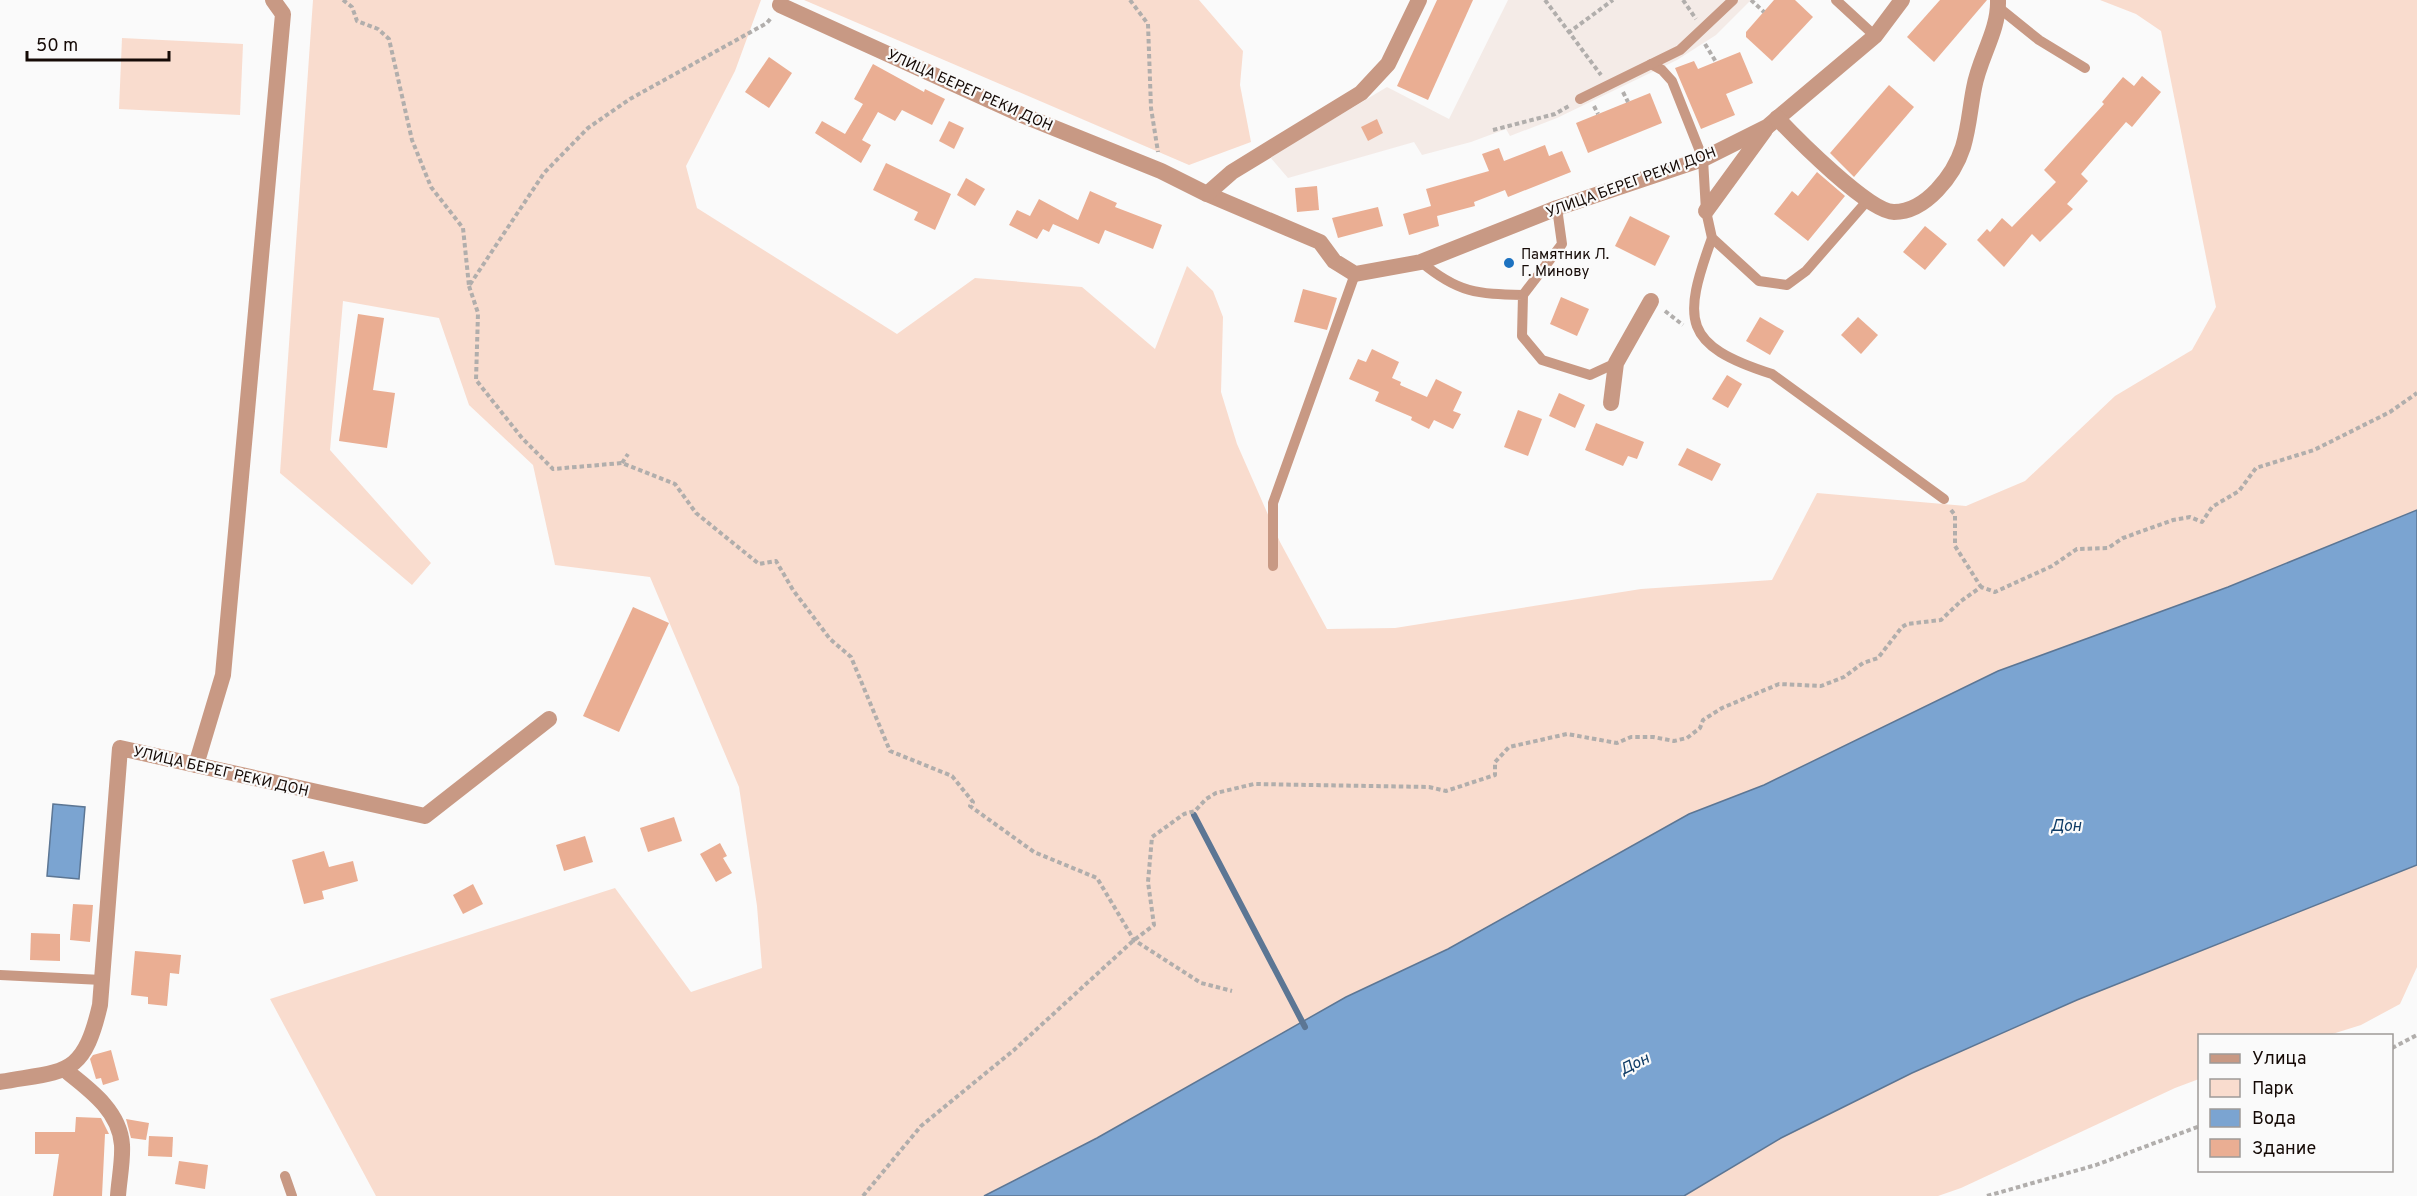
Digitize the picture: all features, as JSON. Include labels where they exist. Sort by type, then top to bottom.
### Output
[{"type":"street","points":[[196,765],[223,675],[283,14],[273,0]]},
{"type":"street","points":[[1207,194],[1232,172],[1361,93],[1388,64],[1419,0]]},
{"type":"street","name":"УЛИЦА БЕРЕГ РЕКИ ДОН","points":[[780,6],[1022,115],[1161,171],[1207,194],[1320,243],[1334,261],[1355,274],[1421,262],[1557,208],[1703,159],[1772,122],[1875,36],[1902,0]]},
{"type":"street","points":[[1706,211],[1772,122],[1799,141],[1868,201],[1892,212],[1918,207],[1942,184],[1962,149],[1974,85],[1991,38],[1998,3]]},
{"type":"street","points":[[1611,403],[1616,363],[1651,301]]},
{"type":"street","name":"УЛИЦА БЕРЕГ РЕКИ ДОН","points":[[64,1070],[78,1060],[92,1040],[100,1005],[120,748],[425,816],[549,719]]},
{"type":"street","points":[[0,1082],[64,1070],[95,1095],[116,1121],[122,1144],[118,1196]]},
{"type":"lane","points":[[1580,99],[1673,53],[1701,31],[1733,0]]},
{"type":"lane","points":[[1836,0],[1875,36]]},
{"type":"lane","points":[[1998,3],[2039,40],[2085,68]]},
{"type":"lane","points":[[1673,53],[1670,66],[1672,81],[1703,159],[1706,211],[1712,238],[1698,276],[1693,315],[1701,338],[1718,352],[1739,363],[1772,374],[1944,499]]},
{"type":"lane","points":[[1651,64],[1662,70],[1672,81]]},
{"type":"lane","points":[[1712,238],[1759,281],[1786,285],[1806,271],[1868,201]]},
{"type":"lane","points":[[1557,208],[1562,244],[1523,295],[1522,336],[1542,360],[1590,375],[1616,363]]},
{"type":"lane","points":[[1421,262],[1443,281],[1478,294],[1523,295]]},
{"type":"lane","points":[[1273,566],[1273,503],[1355,274]]},
{"type":"lane","points":[[0,975],[102,980]]},
{"type":"lane","points":[[285,1176],[292,1196]]},
{"type":"path","points":[[343,0],[352,7],[357,21],[378,29],[389,39],[412,140],[431,187],[463,228],[469,286],[478,313],[476,380],[522,438],[553,469],[622,463],[675,484],[696,513],[759,564],[776,561],[793,590],[824,631],[851,657],[890,751],[952,776],[973,802],[970,806],[1034,852],[1097,878],[1134,940],[1201,983],[1232,992]]},
{"type":"path","points":[[1130,0],[1148,24],[1151,108],[1161,171]]},
{"type":"path","points":[[1545,0],[1568,33],[1610,84]]},
{"type":"path","points":[[1568,33],[1613,0]]},
{"type":"path","points":[[1683,0],[1716,62]]},
{"type":"path","points":[[1751,0],[1764,12]]},
{"type":"path","points":[[469,286],[544,173],[588,128],[630,99],[767,23],[780,6]]},
{"type":"path","points":[[1493,130],[1555,114],[1580,99]]},
{"type":"path","points":[[1651,301],[1701,338]]},
{"type":"path","points":[[1944,499],[1955,515],[1955,546],[1981,587],[1995,592],[2052,566],[2077,549],[2108,548],[2123,538],[2173,520],[2190,517],[2202,522],[2212,507],[2239,491],[2256,468],[2314,450],[2390,412],[2417,393]]},
{"type":"path","points":[[622,463],[628,454]]},
{"type":"path","points":[[863,1196],[921,1126],[1014,1050],[1134,940],[1154,925],[1148,882],[1152,837],[1184,814],[1195,812],[1206,799],[1216,793],[1254,784],[1429,787],[1446,791],[1495,775],[1495,762],[1509,747],[1567,734],[1617,743],[1631,737],[1653,736],[1674,741],[1687,738],[1700,728],[1703,720],[1722,708],[1779,684],[1821,686],[1837,681],[1863,663],[1878,658],[1902,627],[1907,624],[1941,620],[1961,601],[1981,587]]},
{"type":"path","points":[[2393,1047],[2417,1035]]},
{"type":"path","points":[[1987,1196],[2096,1165],[2198,1126]]},
{"type":"shaded area","points":[[1508,0],[1751,0],[1716,35],[1677,60],[1557,118],[1510,136],[1506,129],[1471,142],[1422,155],[1414,142],[1288,178],[1270,157],[1387,87],[1449,119]]},
{"type":"green space","points":[[313,0],[761,0],[735,71],[686,166],[697,208],[897,334],[975,278],[1082,287],[1155,349],[1187,266],[1213,291],[1223,317],[1221,392],[1237,444],[1280,542],[1327,629],[1395,628],[1641,589],[1772,580],[1817,493],[1966,506],[2025,481],[2115,396],[2192,350],[2216,307],[2161,31],[2136,14],[2100,0],[2417,0],[2417,510],[2228,587],[1998,671],[1764,785],[1689,814],[1448,949],[1346,997],[1097,1138],[984,1196],[376,1196],[270,999],[615,888],[691,992],[762,968],[757,906],[739,787],[650,577],[555,565],[533,465],[469,405],[439,318],[343,301],[330,450],[431,563],[412,585],[280,473]]},
{"type":"green space","points":[[804,0],[1199,0],[1243,51],[1240,85],[1251,142],[1189,165]]},
{"type":"green space","points":[[122,38],[243,44],[240,115],[119,109]]},
{"type":"green space","points":[[2417,856],[2417,967],[2400,1004],[2361,1025],[2332,1034],[2198,1034],[2198,1079],[1961,1188],[1938,1196],[1653,1196],[2109,975]]},
{"type":"water","name":"Дон","points":[[2417,510],[2417,865],[2077,1000],[1912,1073],[1781,1138],[1684,1196],[984,1196],[1097,1138],[1346,997],[1448,949],[1689,814],[1764,785],[1998,671],[2228,587]]},
{"type":"water","points":[[53,804],[85,807],[79,879],[47,876]]},
{"type":"building","points":[[1437,0],[1473,0],[1428,100],[1397,86]]},
{"type":"building","points":[[1774,0],[1795,0],[1813,17],[1772,61],[1746,37],[1746,32]]},
{"type":"building","points":[[1940,0],[1987,0],[1934,62],[1907,37]]},
{"type":"building","points":[[1740,52],[1753,83],[1726,94],[1735,115],[1701,129],[1675,68],[1694,61],[1698,69]]},
{"type":"building","points":[[769,57],[792,73],[769,108],[745,92]]},
{"type":"building","points":[[873,64],[924,92],[925,89],[945,99],[932,125],[902,110],[895,121],[878,112],[862,140],[871,145],[861,163],[815,133],[822,121],[845,134],[863,104],[854,99]]},
{"type":"building","points":[[2142,76],[2161,92],[2132,127],[2126,122],[2081,174],[2088,181],[2067,204],[2073,209],[2040,242],[2032,234],[2004,267],[1977,240],[1987,229],[1990,232],[2002,218],[2012,227],[2056,182],[2044,170],[2104,104],[2102,102],[2123,77],[2134,86]]},
{"type":"building","points":[[1889,85],[1914,107],[1854,177],[1830,153]]},
{"type":"building","points":[[1650,93],[1662,123],[1588,153],[1576,123]]},
{"type":"building","points":[[1377,119],[1383,133],[1368,141],[1361,127]]},
{"type":"building","points":[[949,121],[964,128],[954,149],[939,141]]},
{"type":"building","points":[[1545,145],[1549,156],[1562,151],[1571,172],[1508,197],[1505,190],[1474,202],[1475,206],[1437,216],[1439,226],[1409,235],[1403,214],[1431,206],[1426,189],[1489,171],[1482,154],[1499,148],[1504,161]]},
{"type":"building","points":[[886,163],[951,194],[935,230],[914,220],[918,212],[873,190]]},
{"type":"building","points":[[1817,172],[1845,196],[1808,241],[1774,214],[1792,191],[1798,196]]},
{"type":"building","points":[[966,178],[985,189],[975,206],[957,195]]},
{"type":"building","points":[[1317,186],[1319,210],[1297,212],[1295,188]]},
{"type":"building","points":[[1090,191],[1117,203],[1115,207],[1162,225],[1153,249],[1105,230],[1099,244],[1053,224],[1049,232],[1043,229],[1037,239],[1009,225],[1017,210],[1030,216],[1039,199],[1078,220]]},
{"type":"building","points":[[1378,207],[1383,226],[1338,238],[1332,218]]},
{"type":"building","points":[[1630,216],[1670,236],[1655,266],[1615,246]]},
{"type":"building","points":[[1925,226],[1947,244],[1925,270],[1903,252]]},
{"type":"building","points":[[1303,289],[1337,298],[1327,330],[1294,322]]},
{"type":"building","points":[[1561,297],[1589,309],[1577,336],[1550,324]]},
{"type":"building","points":[[358,314],[384,318],[373,390],[395,393],[387,448],[339,441]]},
{"type":"building","points":[[1760,317],[1784,331],[1770,355],[1746,341]]},
{"type":"building","points":[[1858,317],[1878,335],[1861,354],[1841,335]]},
{"type":"building","points":[[1372,349],[1399,362],[1392,378],[1401,382],[1400,385],[1427,397],[1436,379],[1462,392],[1453,411],[1461,414],[1453,429],[1434,420],[1429,429],[1411,420],[1412,417],[1375,401],[1379,392],[1349,379],[1358,359],[1366,362]]},
{"type":"building","points":[[1727,375],[1742,384],[1728,408],[1712,399]]},
{"type":"building","points":[[1559,393],[1585,405],[1575,428],[1549,416]]},
{"type":"building","points":[[1518,410],[1542,419],[1528,456],[1504,447]]},
{"type":"building","points":[[1596,423],[1644,442],[1637,459],[1628,456],[1623,466],[1585,450]]},
{"type":"building","points":[[1687,448],[1721,464],[1712,481],[1678,465]]},
{"type":"building","points":[[633,607],[669,623],[619,732],[583,716]]},
{"type":"building","points":[[674,817],[682,841],[648,852],[640,828]]},
{"type":"building","points":[[585,836],[593,862],[564,871],[556,845]]},
{"type":"building","points":[[720,843],[727,856],[723,858],[732,873],[716,882],[700,854]]},
{"type":"building","points":[[324,851],[329,867],[353,861],[358,881],[322,891],[324,899],[304,904],[292,860]]},
{"type":"building","points":[[473,884],[483,904],[463,914],[453,895]]},
{"type":"building","points":[[73,904],[93,905],[90,942],[70,940]]},
{"type":"building","points":[[31,933],[60,934],[60,961],[30,960]]},
{"type":"building","points":[[135,951],[181,955],[179,974],[170,973],[167,1006],[148,1004],[148,997],[131,995]]},
{"type":"building","points":[[111,1050],[119,1080],[103,1085],[101,1078],[96,1079],[90,1059],[93,1055]]},
{"type":"building","points":[[76,1117],[101,1118],[109,1134],[105,1134],[102,1196],[53,1196],[59,1154],[35,1154],[35,1132],[75,1132]]},
{"type":"building","points":[[126,1119],[149,1123],[146,1140],[131,1138]]},
{"type":"building","points":[[149,1136],[173,1137],[172,1157],[148,1156]]},
{"type":"building","points":[[179,1161],[208,1165],[205,1189],[175,1184]]},
{"type":"waterway","points":[[1194,815],[1305,1027]]},
{"type":"place","name":"Памятник Л. Г. Минову","points":[[1509,263]]}]
